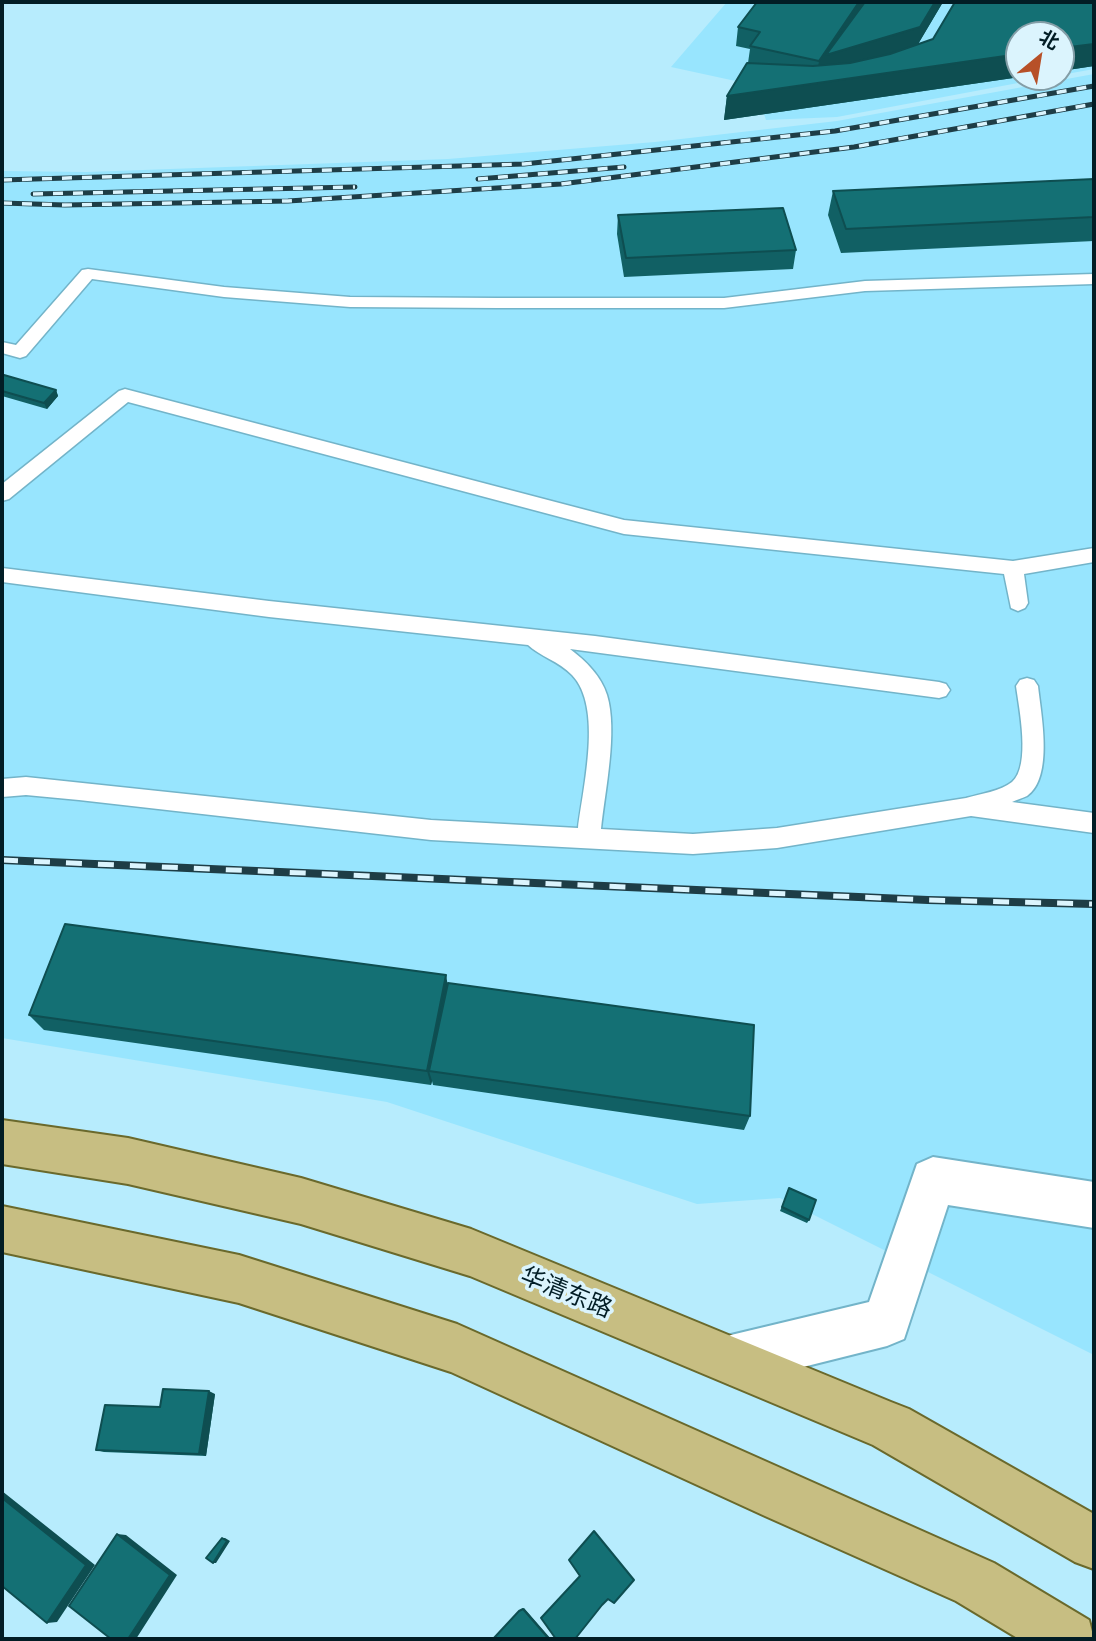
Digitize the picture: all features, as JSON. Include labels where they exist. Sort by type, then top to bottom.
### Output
[{"type":"main road","name":"华清东路","points":[[2,1142],[128,1161],[301,1201],[471,1253],[891,1427],[1094,1543]]},
{"type":"main road","points":[[2,1229],[239,1279],[457,1349],[783,1498],[975,1582],[1070,1639]]},
{"type":"street","points":[[731,1360],[887,1322],[933,1180],[1094,1205]]},
{"type":"lane","points":[[2,347],[20,352],[88,274],[224,292],[350,302],[497,303],[724,303],[865,286],[1094,279]]},
{"type":"lane","points":[[5,488],[125,395],[624,527],[1013,568],[1094,555]]},
{"type":"lane","points":[[1013,568],[1018,603]]},
{"type":"lane","points":[[2,575],[269,609],[518,635],[939,690]]},
{"type":"lane","points":[[518,635],[543,644],[568,659],[587,676],[597,696],[598,728],[588,839]]},
{"type":"lane","points":[[2,788],[26,786],[79,790],[431,830],[693,844],[777,838],[966,808],[1021,788],[1031,770],[1034,748],[1027,686]]},
{"type":"lane","points":[[966,808],[1028,813],[1094,823]]},
{"type":"shaded area","points":[[727,2],[1094,2],[1094,69],[1075,72],[1075,21],[1005,21],[1005,85],[837,117],[766,120],[754,85],[671,67]]},
{"type":"shaded area","points":[[1094,74],[1094,1355],[780,1198],[697,1204],[387,1102],[2,1038],[2,171],[87,172],[448,159],[655,142],[837,121],[1005,90],[1075,91],[1075,77]]},
{"type":"building","points":[[757,2],[859,2],[819,61],[750,46],[760,32],[738,27]]},
{"type":"building","points":[[865,2],[935,2],[920,27],[826,55]]},
{"type":"building","points":[[955,2],[1094,2],[1094,44],[1075,46],[1075,21],[1005,21],[1005,56],[727,96],[747,63],[813,66],[850,63],[890,54],[933,39]]},
{"type":"building","points":[[1094,179],[1094,217],[846,229],[833,191]]},
{"type":"building","points":[[783,208],[796,250],[626,258],[618,215]]},
{"type":"building","points":[[4,375],[56,390],[44,403],[2,391]]},
{"type":"building","points":[[65,924],[446,975],[427,1071],[29,1015]]},
{"type":"building","points":[[448,983],[754,1025],[750,1116],[429,1071]]},
{"type":"building","points":[[789,1188],[816,1200],[809,1220],[782,1207]]},
{"type":"building","points":[[163,1389],[209,1391],[199,1454],[96,1450],[105,1405],[160,1407]]},
{"type":"building","points":[[2,1498],[86,1565],[47,1623],[2,1586]]},
{"type":"building","points":[[594,1531],[634,1580],[614,1603],[608,1599],[602,1605],[575,1639],[556,1639],[541,1618],[580,1576],[569,1560]]},
{"type":"building","points":[[117,1534],[170,1575],[128,1639],[111,1639],[69,1606]]},
{"type":"building","points":[[222,1538],[227,1541],[213,1563],[206,1558]]},
{"type":"building","points":[[523,1609],[549,1639],[493,1639],[519,1611]]},
{"type":"railway","points":[[2,180],[524,164],[835,131],[1094,86]]},
{"type":"railway","points":[[2,203],[65,205],[288,201],[561,184],[854,147],[1094,104]]},
{"type":"railway","points":[[478,179],[624,167]]},
{"type":"railway","points":[[33,194],[355,187]]},
{"type":"railway","points":[[2,860],[928,900],[1094,904]]}]
